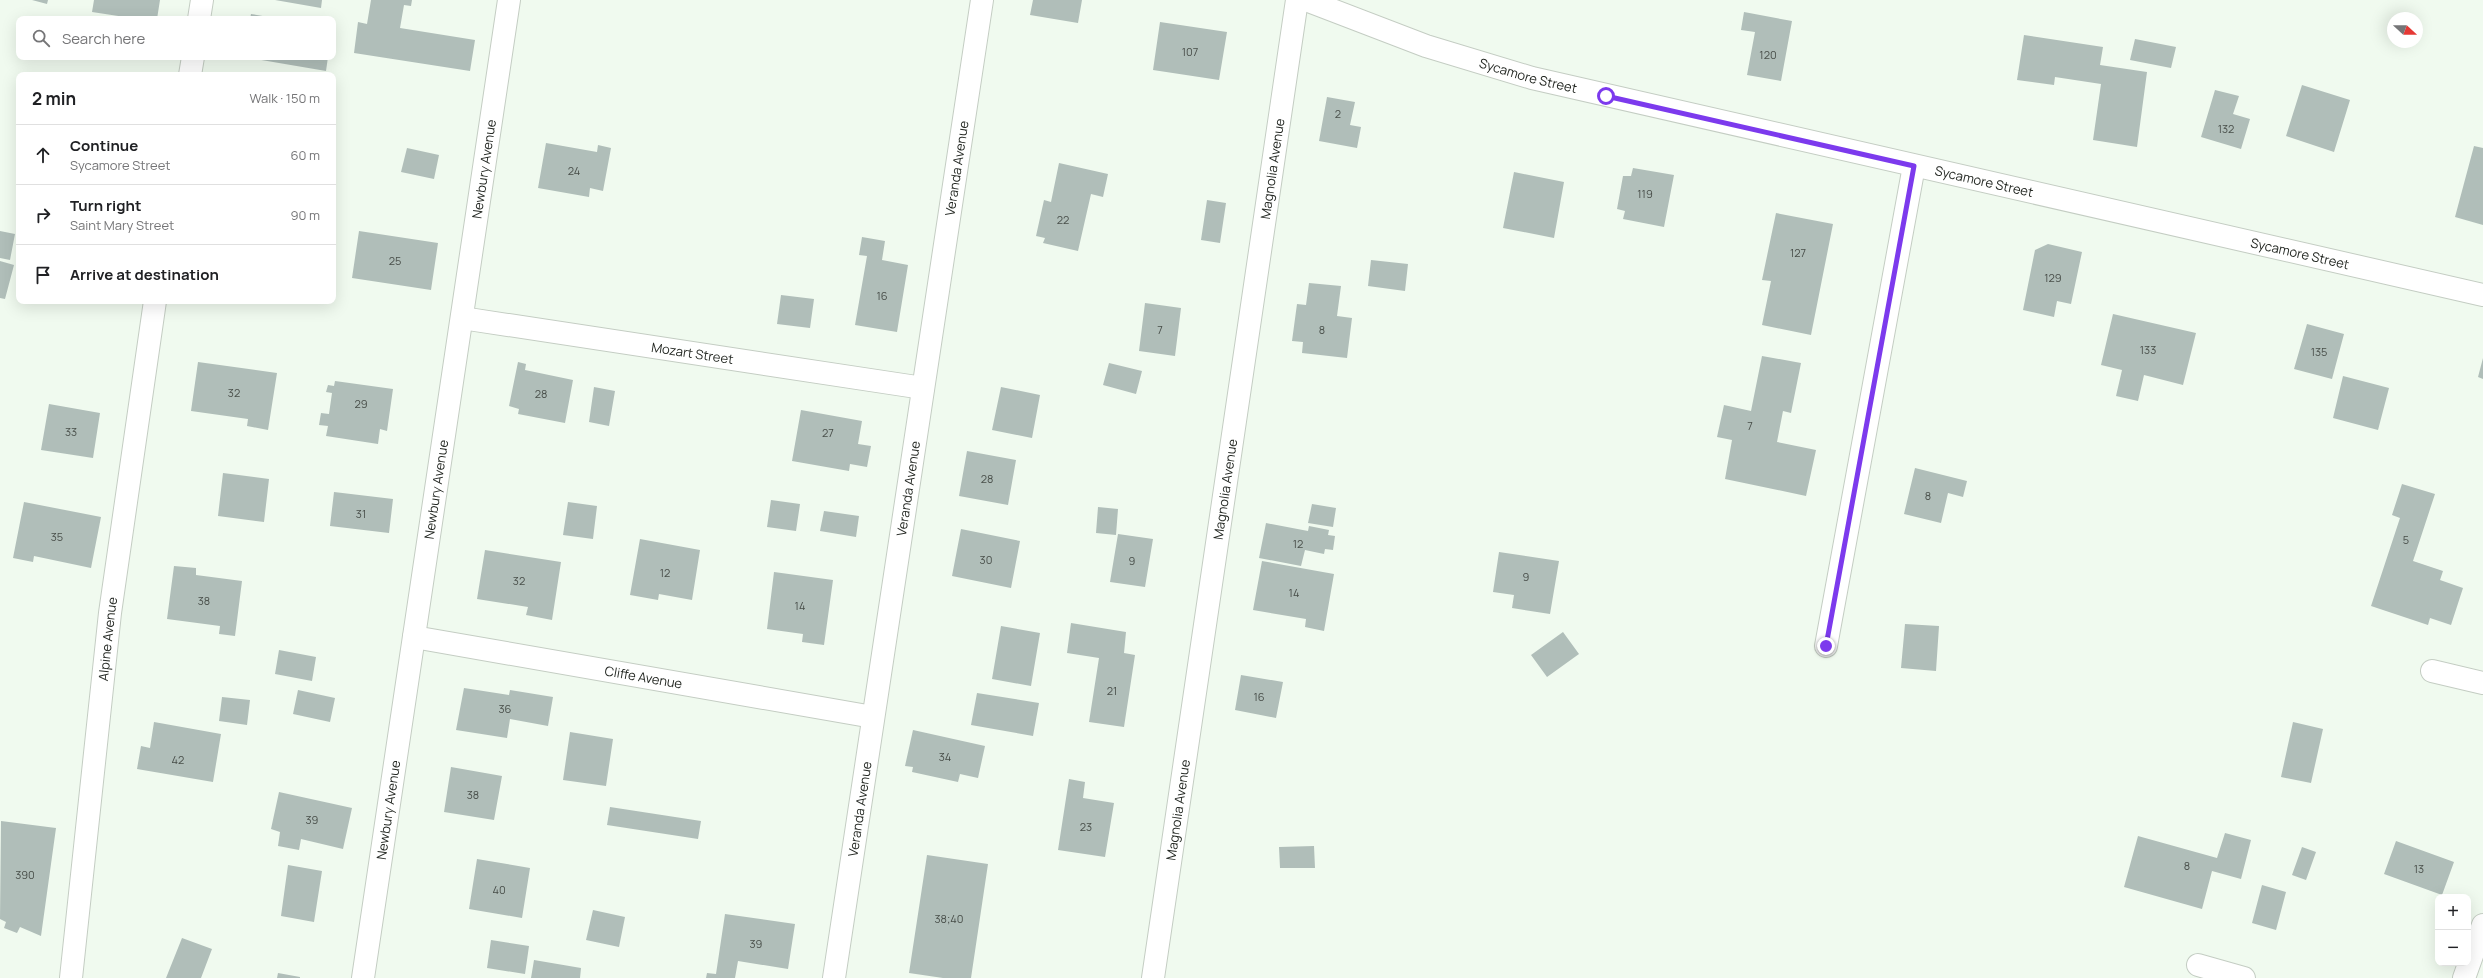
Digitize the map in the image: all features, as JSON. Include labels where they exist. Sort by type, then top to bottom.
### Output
[{"type":"street","points":[[199,16],[202,0]]},
{"type":"street","name":"Newbury Avenue","points":[[363,978],[509,0]]},
{"type":"street","name":"Veranda Avenue","points":[[834,978],[982,0]]},
{"type":"street","name":"Magnolia Avenue","points":[[1153,978],[1297,0]]},
{"type":"street","name":"Sycamore Street","points":[[1306,0],[1426,46],[1532,78],[2483,295]]},
{"type":"street","points":[[190,72],[192,60]]},
{"type":"street","points":[[1826,646],[1914,166]]},
{"type":"street","name":"Alpine Avenue","points":[[71,978],[110,613],[155,304]]},
{"type":"street","name":"Mozart Street","points":[[462,318],[923,388]]},
{"type":"street","name":"Cliffe Avenue","points":[[414,637],[873,717]]},
{"type":"street","points":[[2432,671],[2483,683]]},
{"type":"street","points":[[2464,978],[2483,925]]},
{"type":"street","points":[[2198,965],[2244,978]]},
{"type":"building","points":[[32,0],[48,0],[47,4]]},
{"type":"building","points":[[94,0],[160,0],[157,16],[118,16],[92,12]]},
{"type":"building","points":[[275,0],[322,0],[321,8]]},
{"type":"building","points":[[371,0],[412,0],[411,6],[404,5],[400,28],[475,40],[470,71],[354,53],[358,22],[367,24]]},
{"type":"building","points":[[1033,0],[1082,0],[1078,23],[1030,15]]},
{"type":"building","points":[[1744,12],[1792,21],[1781,81],[1747,75],[1755,32],[1741,30]]},
{"type":"building","points":[[251,14],[262,16],[251,16]]},
{"type":"building","points":[[1160,22],[1227,32],[1219,80],[1153,70]]},
{"type":"building","points":[[2024,35],[2103,47],[2100,65],[2147,72],[2137,147],[2093,140],[2101,84],[2055,77],[2054,85],[2017,80]]},
{"type":"building","points":[[2135,39],[2176,47],[2171,68],[2130,60]]},
{"type":"building","points":[[261,60],[328,60],[326,71]]},
{"type":"building","points":[[2302,85],[2350,100],[2334,152],[2286,136]]},
{"type":"building","points":[[2215,90],[2239,96],[2233,114],[2250,119],[2241,149],[2201,137]]},
{"type":"building","points":[[1327,97],[1355,102],[1350,125],[1361,127],[1357,148],[1319,141]]},
{"type":"building","points":[[546,143],[597,152],[598,145],[611,148],[603,191],[590,188],[589,197],[538,188]]},
{"type":"building","points":[[2474,146],[2483,148],[2483,225],[2455,217]]},
{"type":"building","points":[[407,148],[439,155],[434,179],[401,172]]},
{"type":"building","points":[[1059,163],[1108,174],[1103,197],[1091,194],[1078,251],[1043,243],[1045,238],[1036,236],[1044,200],[1051,202]]},
{"type":"building","points":[[1633,168],[1674,175],[1664,227],[1623,219],[1625,211],[1617,209],[1623,176],[1631,176]]},
{"type":"building","points":[[1514,172],[1564,182],[1554,238],[1503,228]]},
{"type":"building","points":[[1207,200],[1226,203],[1220,243],[1201,240]]},
{"type":"building","points":[[1776,213],[1833,224],[1811,335],[1762,325],[1771,281],[1762,280]]},
{"type":"building","points":[[0,231],[15,234],[10,260],[0,258]]},
{"type":"building","points":[[359,231],[438,243],[431,290],[352,278]]},
{"type":"building","points":[[862,237],[885,241],[882,260],[908,265],[897,332],[855,325],[867,256],[859,255]]},
{"type":"building","points":[[2048,244],[2082,252],[2071,304],[2057,301],[2054,317],[2023,310],[2035,250]]},
{"type":"building","points":[[1371,260],[1408,264],[1405,291],[1368,286]]},
{"type":"building","points":[[0,261],[14,265],[5,299],[0,298]]},
{"type":"building","points":[[1309,283],[1341,286],[1337,316],[1352,318],[1347,358],[1302,353],[1303,342],[1292,341],[1297,304],[1306,305]]},
{"type":"building","points":[[781,295],[814,299],[810,328],[777,324]]},
{"type":"building","points":[[1145,303],[1181,308],[1175,356],[1139,351]]},
{"type":"building","points":[[2113,314],[2196,333],[2183,385],[2144,375],[2138,401],[2116,396],[2122,370],[2101,365]]},
{"type":"building","points":[[2307,324],[2344,334],[2332,379],[2294,369]]},
{"type":"building","points":[[1762,356],[1801,363],[1791,413],[1783,411],[1777,442],[1816,450],[1806,496],[1725,479],[1732,440],[1717,437],[1724,405],[1751,411]]},
{"type":"building","points":[[2483,358],[2483,379],[2478,377]]},
{"type":"building","points":[[198,362],[277,373],[268,430],[247,426],[248,419],[191,411]]},
{"type":"building","points":[[518,362],[526,364],[525,370],[573,380],[565,423],[518,414],[519,409],[509,406]]},
{"type":"building","points":[[1109,363],[1142,371],[1136,394],[1103,385]]},
{"type":"building","points":[[2343,376],[2389,388],[2378,430],[2333,418]]},
{"type":"building","points":[[335,381],[393,389],[387,431],[380,429],[378,444],[326,436],[328,426],[319,425],[321,413],[329,414],[332,393],[326,392],[328,385],[334,386]]},
{"type":"building","points":[[594,387],[615,391],[609,426],[589,422]]},
{"type":"building","points":[[1001,387],[1040,395],[1032,438],[992,430]]},
{"type":"building","points":[[49,404],[100,413],[93,458],[41,450]]},
{"type":"building","points":[[801,410],[862,421],[858,444],[871,446],[867,467],[850,464],[849,471],[792,461]]},
{"type":"building","points":[[967,451],[1016,460],[1008,505],[959,496]]},
{"type":"building","points":[[1915,468],[1967,481],[1963,497],[1948,493],[1941,523],[1904,514]]},
{"type":"building","points":[[223,473],[269,479],[264,522],[218,516]]},
{"type":"building","points":[[2402,484],[2435,494],[2413,561],[2443,571],[2440,580],[2463,588],[2451,625],[2430,618],[2428,625],[2371,606],[2400,518],[2392,515]]},
{"type":"building","points":[[334,492],[393,499],[389,533],[330,526]]},
{"type":"building","points":[[771,500],[800,504],[796,531],[767,527]]},
{"type":"building","points":[[24,502],[101,517],[91,568],[34,556],[33,562],[13,558]]},
{"type":"building","points":[[568,502],[597,506],[593,539],[563,535]]},
{"type":"building","points":[[1312,504],[1336,508],[1333,527],[1308,523]]},
{"type":"building","points":[[1098,507],[1118,509],[1116,535],[1096,533]]},
{"type":"building","points":[[824,511],[859,516],[856,537],[820,531]]},
{"type":"building","points":[[1266,523],[1308,531],[1309,526],[1329,530],[1328,535],[1335,536],[1333,550],[1325,549],[1324,554],[1305,550],[1301,566],[1259,558]]},
{"type":"building","points":[[961,529],[1020,541],[1011,588],[952,576]]},
{"type":"building","points":[[1118,534],[1153,539],[1145,587],[1110,582]]},
{"type":"building","points":[[640,539],[700,550],[692,600],[659,594],[658,600],[630,595]]},
{"type":"building","points":[[485,550],[561,562],[552,620],[526,615],[528,607],[477,599]]},
{"type":"building","points":[[1499,552],[1559,561],[1550,614],[1512,608],[1514,595],[1493,592]]},
{"type":"building","points":[[1262,561],[1334,574],[1324,631],[1305,627],[1306,619],[1253,610]]},
{"type":"building","points":[[174,566],[196,568],[196,575],[242,581],[235,636],[219,634],[220,626],[167,619]]},
{"type":"building","points":[[774,572],[833,580],[824,645],[802,642],[803,634],[767,629]]},
{"type":"building","points":[[1071,623],[1126,632],[1124,653],[1135,655],[1124,727],[1089,722],[1099,658],[1067,653]]},
{"type":"building","points":[[1905,624],[1939,626],[1936,671],[1901,668]]},
{"type":"building","points":[[1001,626],[1040,633],[1031,686],[992,679]]},
{"type":"building","points":[[1563,632],[1579,654],[1547,677],[1531,655]]},
{"type":"building","points":[[279,650],[316,657],[312,681],[275,674]]},
{"type":"building","points":[[1241,675],[1283,682],[1276,718],[1235,710]]},
{"type":"building","points":[[464,688],[509,695],[510,690],[553,697],[548,726],[510,719],[507,738],[456,730]]},
{"type":"building","points":[[298,690],[335,698],[330,722],[293,714]]},
{"type":"building","points":[[977,693],[1039,703],[1033,736],[971,725]]},
{"type":"building","points":[[222,697],[250,700],[247,725],[219,721]]},
{"type":"building","points":[[154,722],[221,734],[213,782],[137,769],[141,746],[150,748]]},
{"type":"building","points":[[2293,722],[2323,729],[2311,783],[2281,777]]},
{"type":"building","points":[[913,730],[985,746],[978,778],[960,774],[958,782],[912,772],[913,767],[905,766]]},
{"type":"building","points":[[570,732],[613,739],[606,786],[563,780]]},
{"type":"building","points":[[451,767],[502,776],[494,820],[444,812]]},
{"type":"building","points":[[1069,779],[1085,782],[1083,798],[1114,803],[1105,857],[1058,850]]},
{"type":"building","points":[[279,792],[352,808],[343,849],[301,839],[299,850],[278,846],[280,832],[271,829]]},
{"type":"building","points":[[610,807],[701,821],[698,839],[607,825]]},
{"type":"building","points":[[1,821],[56,828],[41,936],[20,927],[17,933],[4,928],[6,922],[0,919]]},
{"type":"building","points":[[2225,833],[2251,840],[2241,879],[2212,871],[2202,909],[2124,887],[2138,836],[2217,858]]},
{"type":"building","points":[[2396,841],[2454,862],[2442,894],[2384,874]]},
{"type":"building","points":[[1314,846],[1315,868],[1280,868],[1279,847]]},
{"type":"building","points":[[2302,847],[2316,852],[2306,880],[2292,875]]},
{"type":"building","points":[[927,855],[988,864],[971,978],[943,978],[909,973]]},
{"type":"building","points":[[477,859],[530,868],[522,918],[469,909]]},
{"type":"building","points":[[288,865],[322,871],[314,922],[281,916]]},
{"type":"building","points":[[2262,885],[2286,892],[2276,930],[2252,923]]},
{"type":"building","points":[[593,910],[625,917],[619,947],[586,940]]},
{"type":"building","points":[[725,914],[795,924],[788,969],[738,961],[735,978],[706,978],[707,973],[716,974]]},
{"type":"building","points":[[182,938],[212,949],[201,978],[166,978]]},
{"type":"building","points":[[491,940],[529,946],[525,974],[487,968]]},
{"type":"building","points":[[534,960],[581,968],[580,978],[531,978]]},
{"type":"building","points":[[278,973],[300,977],[300,978],[277,978]]},
{"type":"route","points":[[1606,96],[1914,166],[1826,646]]}]
